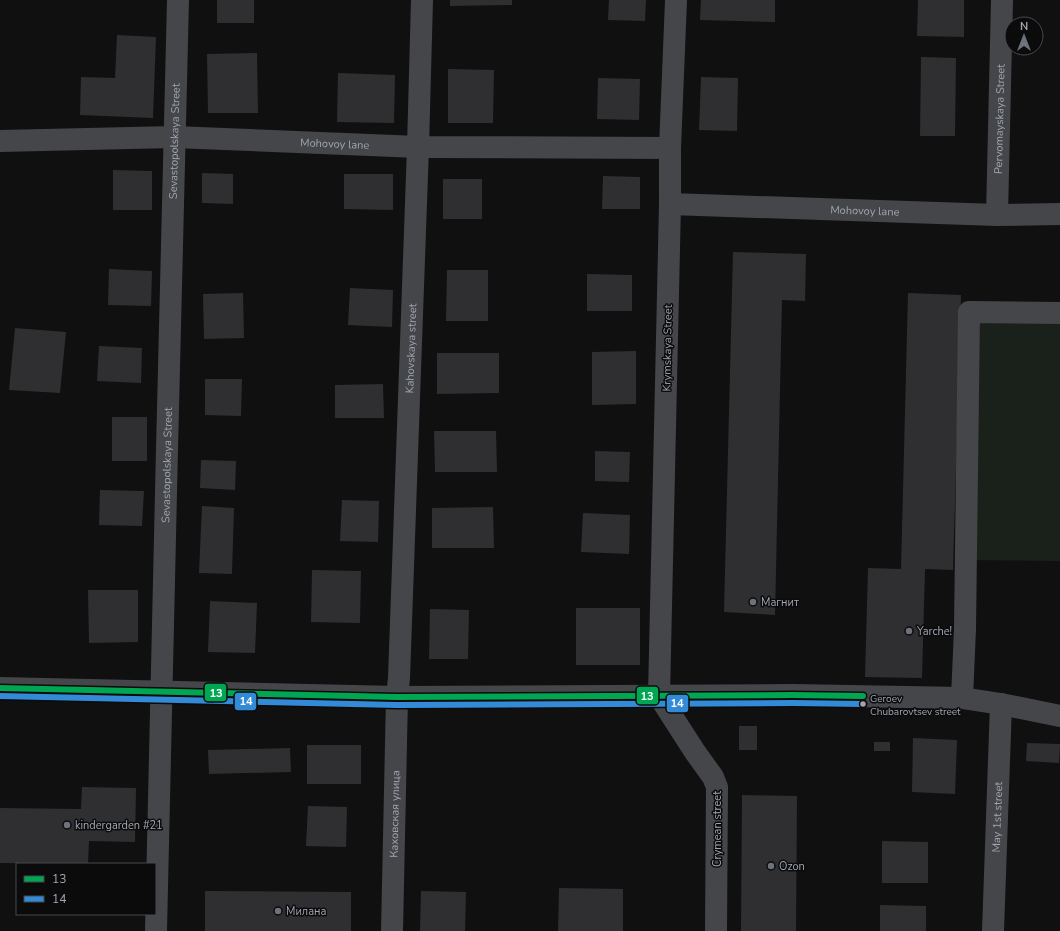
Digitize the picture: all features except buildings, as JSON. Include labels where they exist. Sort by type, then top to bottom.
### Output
[{"type":"street","name":"Sevastopolskaya Street","points":[[156,931],[163,692],[178,0]]},
{"type":"street","name":"Kahovskaya street","points":[[397,697],[399,678],[422,0]]},
{"type":"street","name":"Krymskaya Street","points":[[659,696],[670,148],[676,0]]},
{"type":"street","name":"Pervomayskaya Street","points":[[997,215],[1002,0]]},
{"type":"street","name":"Mohovoy lane","points":[[0,142],[174,137],[418,147],[670,148]]},
{"type":"street","name":"Mohovoy lane","points":[[670,204],[997,215],[1060,214]]},
{"type":"street","points":[[962,698],[965,629],[969,312],[1060,313]]},
{"type":"street","points":[[0,688],[397,697],[793,695],[962,698],[1060,716]]},
{"type":"street","name":"Crymean street","points":[[659,696],[718,787],[716,931]]},
{"type":"street","name":"Каховская улица","points":[[392,931],[397,697]]},
{"type":"street","name":"May 1st street","points":[[993,931],[1001,704]]},
{"type":"shaded area","points":[[969,312],[1060,314],[1060,561],[966,560]]},
{"type":"transit line","name":"13","points":[[0,688],[397,697],[863,696]]},
{"type":"transit line","name":"14","points":[[0,696],[397,705],[863,704]]},
{"type":"place","name":"Магнит","points":[[753,602]]},
{"type":"place","name":"Yarche!","points":[[909,631]]},
{"type":"place","name":"Geroev Chubarovtsev street","points":[[863,704]]},
{"type":"place","name":"kindergarden #21","points":[[67,825]]},
{"type":"place","name":"Ozon","points":[[771,866]]},
{"type":"place","name":"Милана","points":[[278,911]]}]
